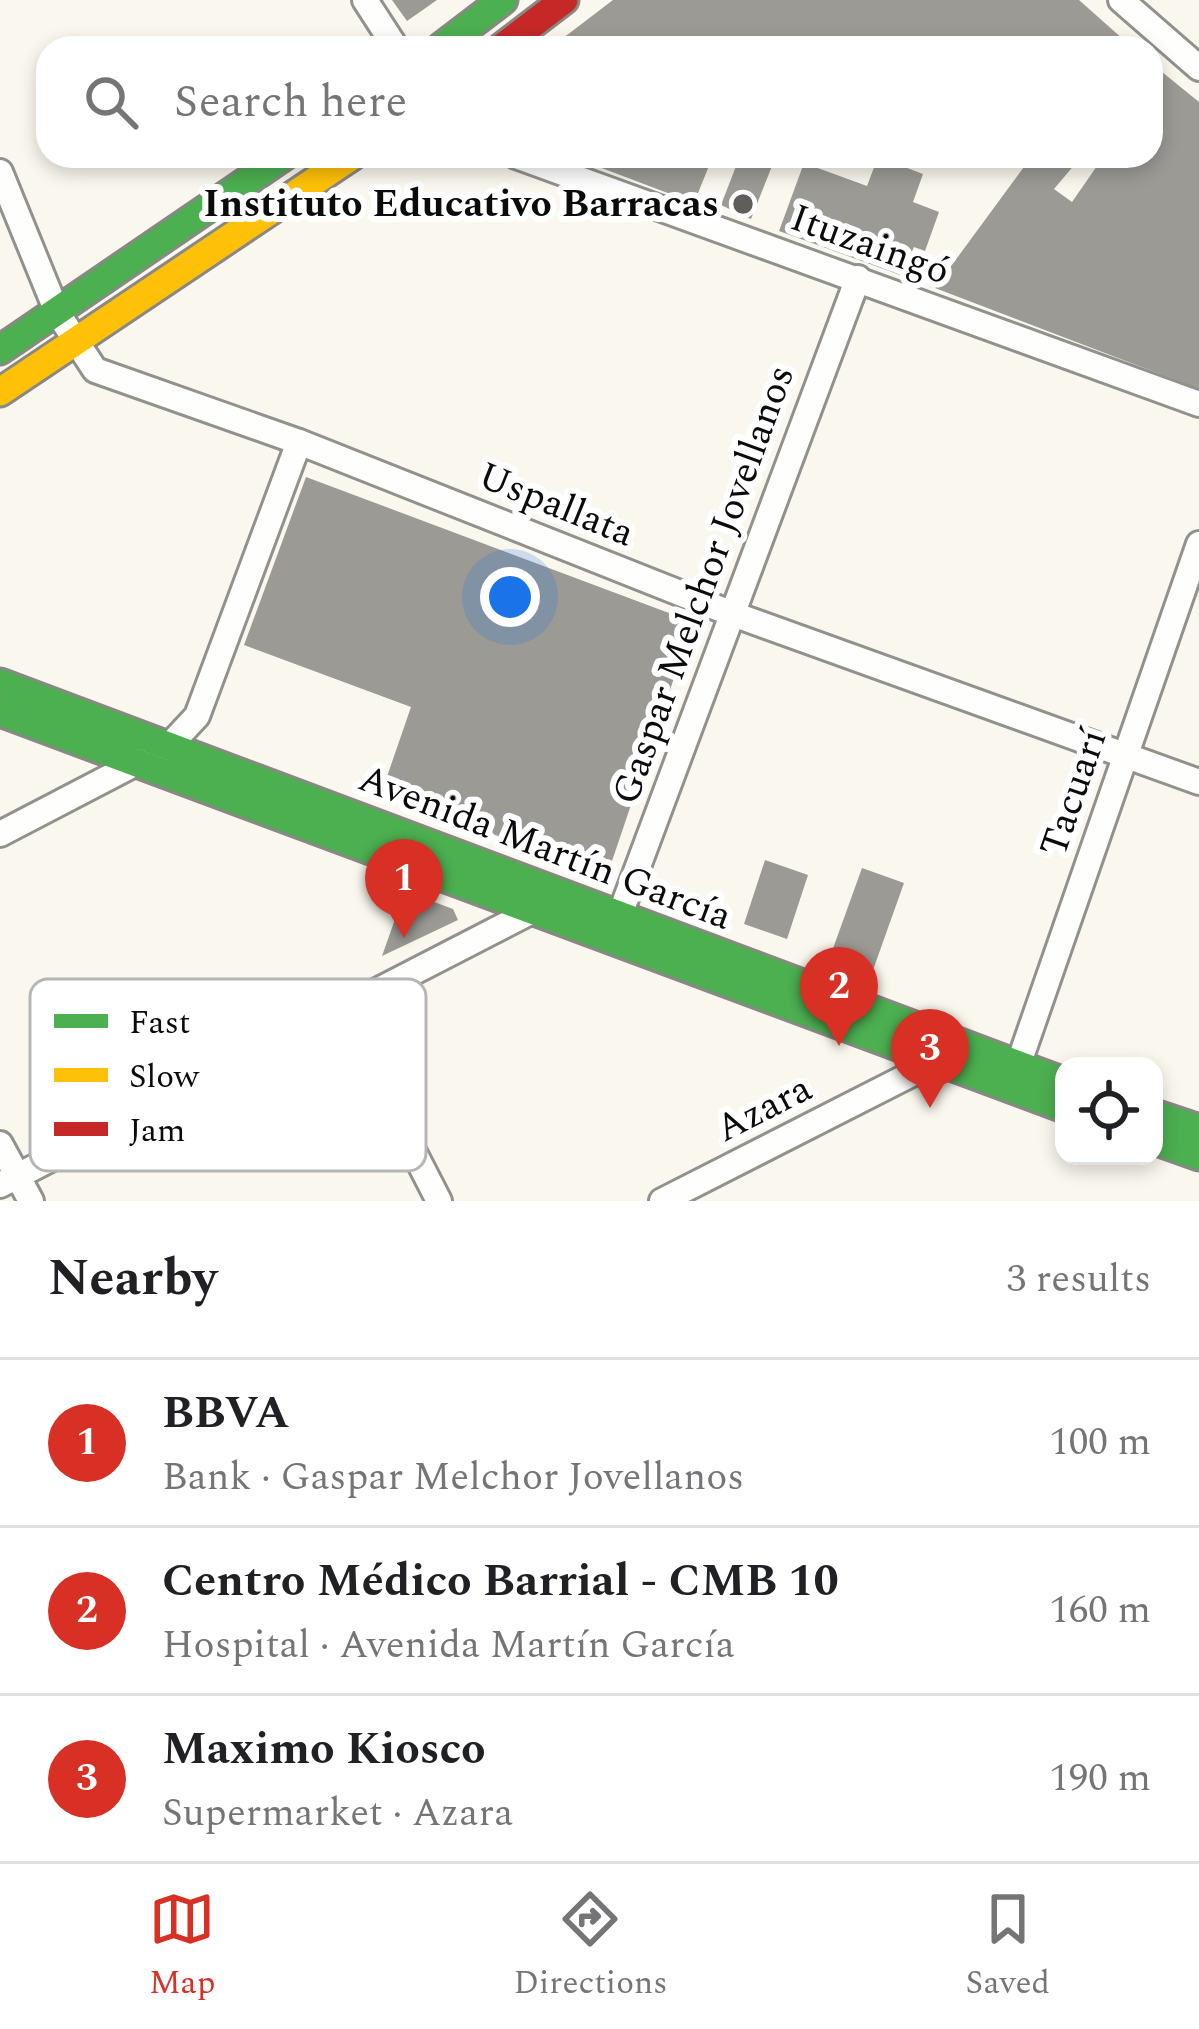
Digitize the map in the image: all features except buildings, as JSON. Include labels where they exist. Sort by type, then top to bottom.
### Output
[{"type":"main road","points":[[456,36],[503,0]]},
{"type":"main road","points":[[517,36],[564,0]]},
{"type":"main road","points":[[0,350],[267,168]]},
{"type":"main road","points":[[0,392],[334,168]]},
{"type":"main road","name":"Avenida Martín García","points":[[0,682],[558,895],[614,929],[936,1061],[1055,1081]]},
{"type":"main road","name":"Avenida Martín García","points":[[0,712],[534,912],[614,929],[964,1048],[1055,1102]]},
{"type":"main road","points":[[1163,1117],[1199,1129]]},
{"type":"main road","points":[[1163,1143],[1199,1156]]},
{"type":"street","points":[[365,0],[388,36]]},
{"type":"street","points":[[1121,0],[1162,36]]},
{"type":"street","points":[[1163,37],[1199,68]]},
{"type":"street","name":"Ituzaingó","points":[[549,168],[1199,404]]},
{"type":"street","name":"Uspallata","points":[[0,172],[57,312],[94,370],[298,442],[730,613],[1199,782]]},
{"type":"street","name":"Gaspar Melchor Jovellanos","points":[[614,929],[858,278]]},
{"type":"street","points":[[0,834],[169,746],[197,716],[298,442]]},
{"type":"street","name":"Tacuarí","points":[[1014,1077],[1199,544]]},
{"type":"street","points":[[405,979],[558,895]]},
{"type":"street","name":"Azara","points":[[662,1201],[964,1048]]},
{"type":"street","points":[[0,1144],[9,1180],[32,1201]]},
{"type":"street","points":[[424,1171],[440,1201]]},
{"type":"traffic: fast","points":[[456,36],[503,0]]},
{"type":"traffic: fast","points":[[0,350],[266,168]]},
{"type":"traffic: fast","points":[[0,683],[1055,1079]]},
{"type":"traffic: fast","points":[[0,712],[1055,1105]]},
{"type":"traffic: fast","points":[[1163,1117],[1199,1129]]},
{"type":"traffic: fast","points":[[1163,1143],[1199,1156]]},
{"type":"traffic: slow","points":[[0,392],[334,168]]},
{"type":"traffic: jam","points":[[517,36],[564,0]]},
{"type":"place","name":"Instituto Educativo Barracas","points":[[743,204]]},
{"type":"place","name":"BBVA","points":[[404,938]]},
{"type":"place","name":"Centro Médico Barrial - CMB 10","points":[[839,1046]]},
{"type":"place","name":"Maximo Kiosco","points":[[930,1108]]}]
